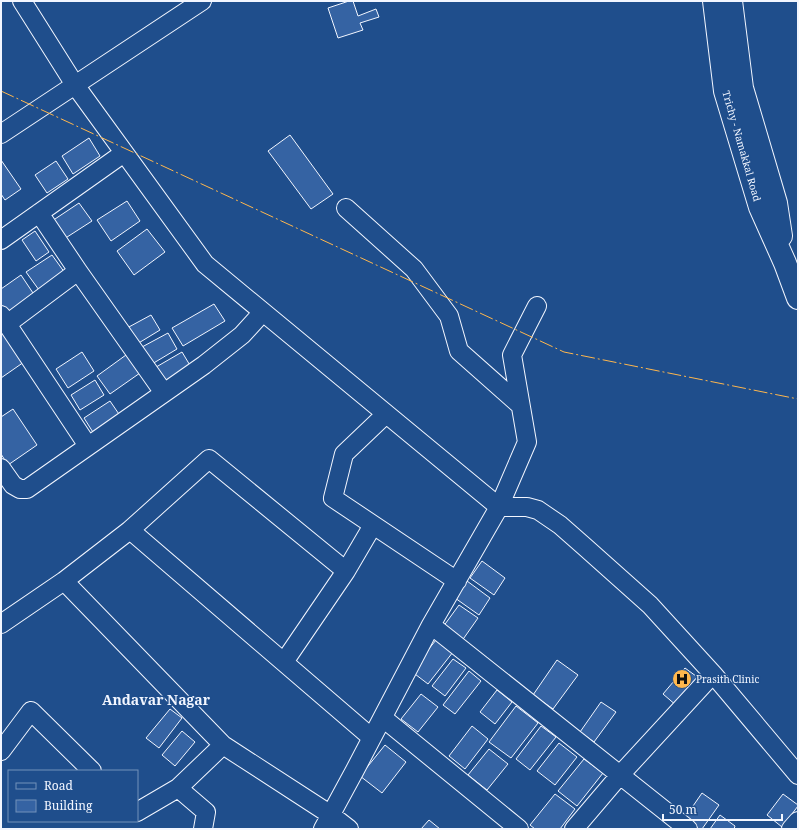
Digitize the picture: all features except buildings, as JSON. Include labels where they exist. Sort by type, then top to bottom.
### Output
[{"type":"highway","name":"Trichy - Namakkal Road","points":[[714,1],[725,91],[760,207],[785,263],[798,298]]},
{"type":"highway","name":"Trichy - Namakkal Road","points":[[731,1],[742,88],[776,204],[785,263]]},
{"type":"street","points":[[22,1],[75,85],[205,264],[499,507],[527,507],[538,510],[585,547],[650,605],[713,674],[798,775]]},
{"type":"street","points":[[3,130],[75,85],[202,1]]},
{"type":"street","points":[[1,240],[124,153]]},
{"type":"street","points":[[346,208],[414,269],[449,316],[459,350],[520,405]]},
{"type":"street","points":[[39,213],[164,393]]},
{"type":"street","points":[[78,271],[4,319],[88,446]]},
{"type":"street","points":[[327,822],[432,625],[499,507],[527,442],[512,355],[537,306]]},
{"type":"street","points":[[1,468],[13,485],[20,489],[26,489],[204,365],[242,335],[263,312]]},
{"type":"street","points":[[386,414],[344,454],[333,498],[457,581]]},
{"type":"street","points":[[3,619],[64,581],[130,530],[209,459],[346,571]]},
{"type":"street","points":[[284,662],[346,571],[373,525]]},
{"type":"street","points":[[130,530],[372,738]]},
{"type":"street","points":[[64,581],[223,745],[327,822],[349,829]]},
{"type":"street","points":[[432,625],[688,829]]},
{"type":"street","points":[[574,829],[620,775],[713,674]]},
{"type":"street","points":[[1,751],[31,711],[91,770]]},
{"type":"street","points":[[383,718],[519,829]]},
{"type":"street","points":[[138,811],[178,788],[223,745]]},
{"type":"street","points":[[178,788],[206,812],[203,829]]},
{"type":"street","points":[[791,829],[798,821]]},
{"type":"power","points":[[1,91],[564,352],[798,399]]},
{"type":"place","name":"Prasith Clinic","points":[[682,679]]},
{"type":"district","name":"Andavar Nagar","points":[[156,700]]}]
